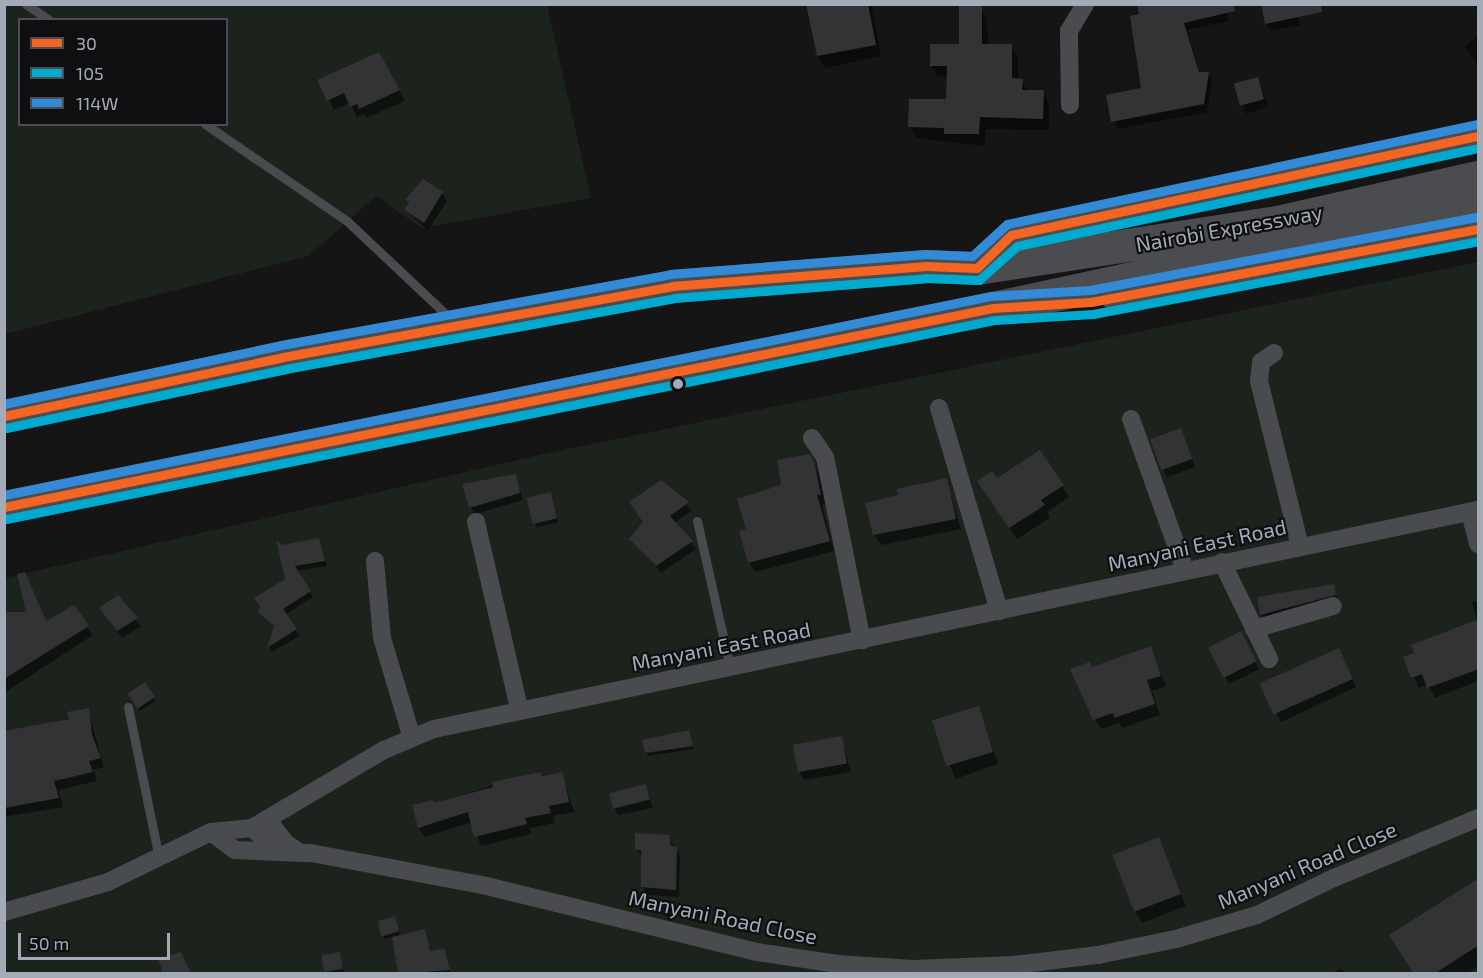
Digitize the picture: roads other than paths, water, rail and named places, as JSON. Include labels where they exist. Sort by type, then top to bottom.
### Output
[{"type":"highway","name":"Nairobi Expressway","points":[[4,416],[456,324],[672,286],[926,266],[977,268],[1272,223],[1479,177]]},
{"type":"highway","name":"Nairobi Expressway","points":[[4,507],[993,308],[1479,203]]},
{"type":"main road","points":[[977,268],[1011,235],[1479,136]]},
{"type":"main road","points":[[993,308],[1091,302],[1479,229]]},
{"type":"street","points":[[1070,105],[1069,31],[1085,4]]},
{"type":"street","points":[[1274,353],[1261,362],[1259,381],[1300,547]]},
{"type":"street","points":[[939,408],[999,611]]},
{"type":"street","points":[[1131,419],[1185,570]]},
{"type":"street","points":[[812,438],[825,457],[862,640]]},
{"type":"street","points":[[1474,511],[1479,544]]},
{"type":"street","name":"Manyani East Road","points":[[4,912],[108,882],[211,832],[260,824],[384,750],[412,738],[519,708],[862,640],[1222,562],[1474,511]]},
{"type":"street","points":[[476,522],[519,708]]},
{"type":"street","points":[[375,561],[382,638],[412,738]]},
{"type":"street","points":[[1222,562],[1269,659]]},
{"type":"street","points":[[1254,629],[1333,606]]},
{"type":"street","name":"Manyani Road Close","points":[[211,832],[235,850],[299,852],[482,885],[757,952],[838,964],[913,969],[1014,965],[1098,955],[1176,939],[1257,915],[1334,878],[1479,818]]},
{"type":"street","points":[[260,824],[299,852]]},
{"type":"street","points":[[260,824],[278,852]]},
{"type":"lane","points":[[26,4],[46,18]]},
{"type":"lane","points":[[208,126],[347,221],[456,324]]},
{"type":"lane","points":[[697,521],[730,667]]},
{"type":"lane","points":[[128,707],[159,858]]}]
